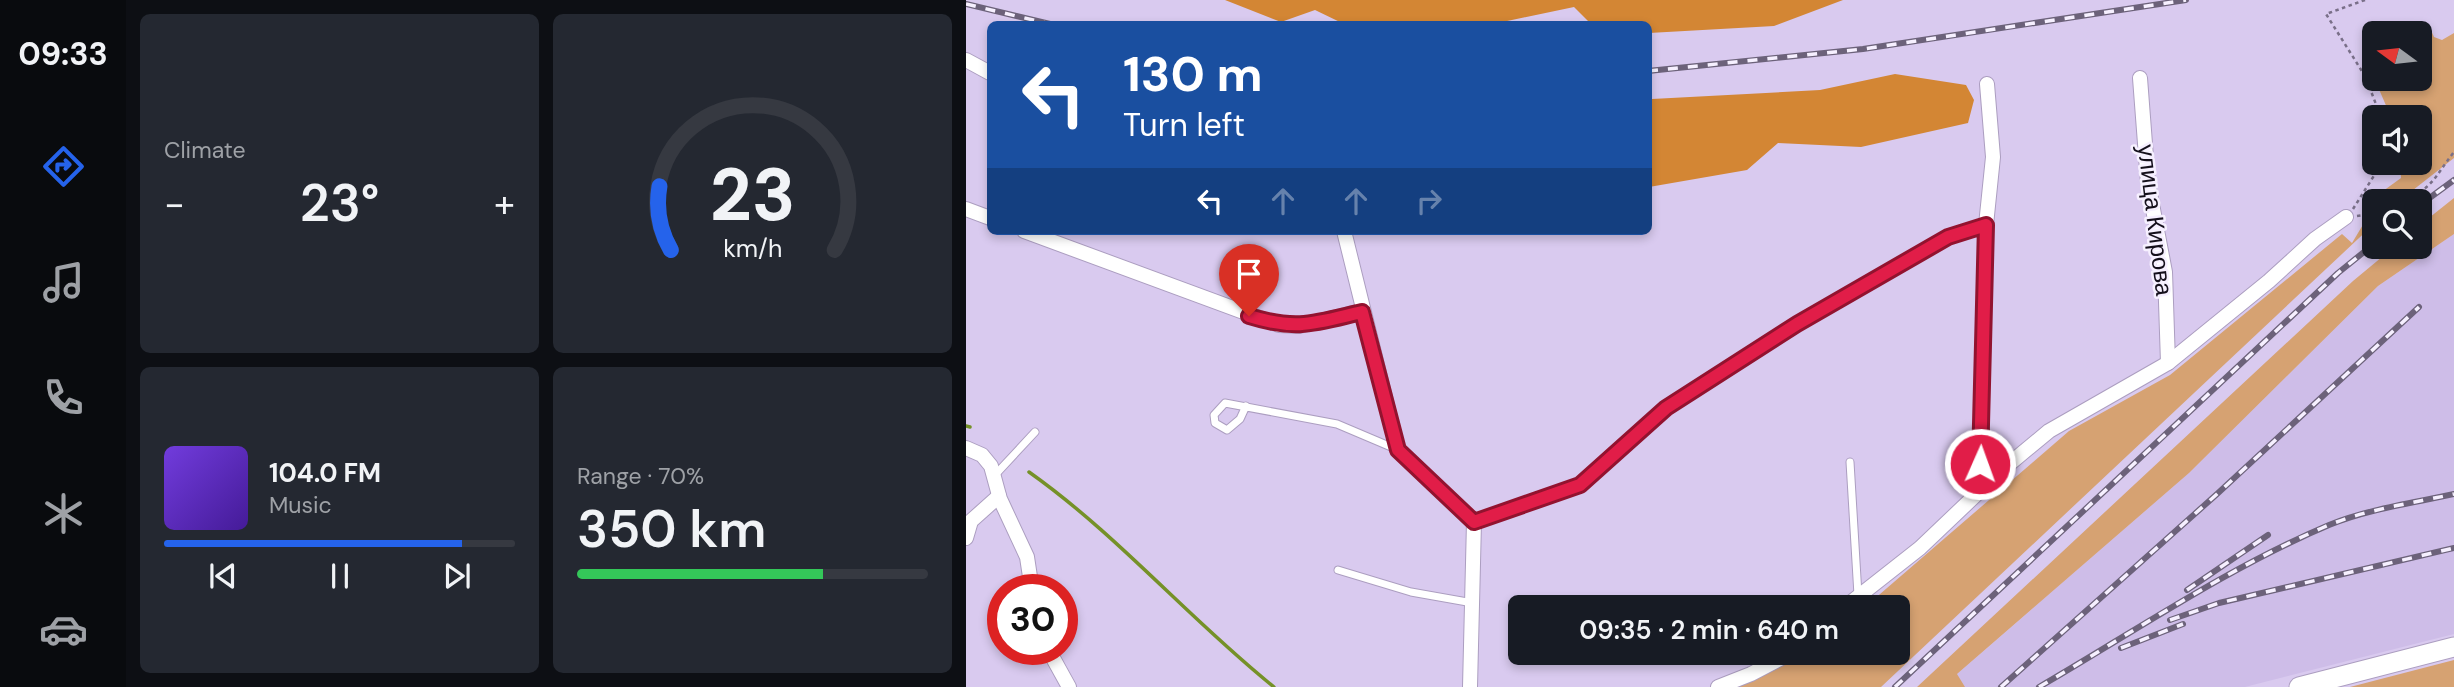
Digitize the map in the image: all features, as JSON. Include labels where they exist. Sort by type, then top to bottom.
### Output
[{"type":"main road","points":[[2299,687],[2454,647]]},
{"type":"street","points":[[966,60],[987,71]]},
{"type":"street","name":"улица Кирова","points":[[2140,78],[2148,183],[2165,272],[2168,363]]},
{"type":"street","points":[[1980,491],[1986,225],[1993,158],[1987,84]]},
{"type":"street","points":[[966,209],[987,217]]},
{"type":"street","points":[[1859,595],[1920,548],[2049,431],[2168,363],[2269,281],[2315,239],[2346,217]]},
{"type":"street","points":[[1474,522],[1580,485],[1676,401],[1797,324],[1948,237],[1986,225]]},
{"type":"street","points":[[1035,235],[1279,325],[1299,326],[1362,312]]},
{"type":"street","points":[[1345,235],[1398,450],[1474,522],[1470,687]]},
{"type":"street","points":[[966,447],[986,459],[995,476],[999,496],[1027,557],[1030,574]]},
{"type":"street","points":[[966,538],[971,521],[999,496]]},
{"type":"street","points":[[1057,665],[1069,687]]},
{"type":"street","points":[[1718,687],[1768,665]]},
{"type":"lane","points":[[1246,406],[1240,419],[1227,430],[1214,423],[1214,415],[1225,403],[1246,406],[1337,424],[1398,450]]},
{"type":"lane","points":[[995,476],[1035,432]]},
{"type":"lane","points":[[1850,462],[1858,595]]},
{"type":"lane","points":[[1338,570],[1411,592],[1474,603]]},
{"type":"path","points":[[2365,0],[2326,14],[2365,76],[2376,105]]},
{"type":"path","points":[[2426,189],[2436,181],[2454,152]]},
{"type":"path","points":[[2346,217],[2374,175]]},
{"type":"path","points":[[2346,217],[2362,215]]},
{"type":"shaded area","points":[[1225,0],[1843,0],[1774,26],[1652,33],[1652,21],[1588,21],[1574,7],[1507,21],[1338,21],[1315,10],[1278,21]]},
{"type":"shaded area","points":[[2432,32],[2434,37],[2442,40],[2454,33],[2454,158],[2414,189],[2386,189],[2401,178],[2401,175],[2432,175],[2432,105],[2386,105],[2380,91],[2432,91]]},
{"type":"shaded area","points":[[1895,74],[1966,85],[1974,100],[1968,123],[1861,147],[1778,143],[1747,170],[1652,186],[1652,99],[1820,90]]},
{"type":"shaded area","points":[[2454,198],[2454,234],[2432,249],[2432,215]]},
{"type":"shaded area","points":[[2362,226],[2362,235],[1910,660],[1910,595],[1879,595],[2069,431],[2170,375],[2342,234],[2352,243]]},
{"type":"shaded area","points":[[2454,234],[2454,634],[2245,687],[1965,687],[1956,675],[2189,473],[2378,286],[2417,259],[2432,259],[2432,249]]},
{"type":"shaded area","points":[[2380,259],[2417,259],[2378,286],[2189,473],[1957,674],[1965,687],[1917,687]]},
{"type":"shaded area","points":[[2454,660],[2454,687],[2350,687]]},
{"type":"shaded area","points":[[1778,665],[1904,665],[1881,687],[1735,687]]},
{"type":"waterway","points":[[966,426],[970,427]]},
{"type":"waterway","points":[[1029,472],[1093,523],[1212,634],[1274,687]]},
{"type":"railway","points":[[1652,71],[1863,49],[2186,0]]},
{"type":"railway","points":[[966,4],[1037,21]]},
{"type":"railway","points":[[2432,196],[2454,180]]},
{"type":"railway","points":[[1895,687],[2362,254]]},
{"type":"railway","points":[[2001,687],[2217,494],[2419,307]]},
{"type":"railway","points":[[2039,687],[2217,581],[2291,542],[2359,515],[2454,494]]},
{"type":"railway","points":[[2187,590],[2268,535]]},
{"type":"railway","points":[[2170,620],[2219,603],[2454,548]]},
{"type":"railway","points":[[2121,648],[2183,624]]},
{"type":"route","points":[[1249,316],[1289,327],[1362,312],[1398,450],[1474,522],[1580,485],[1666,408],[1797,324],[1948,237],[1986,225],[1980,464]]}]
